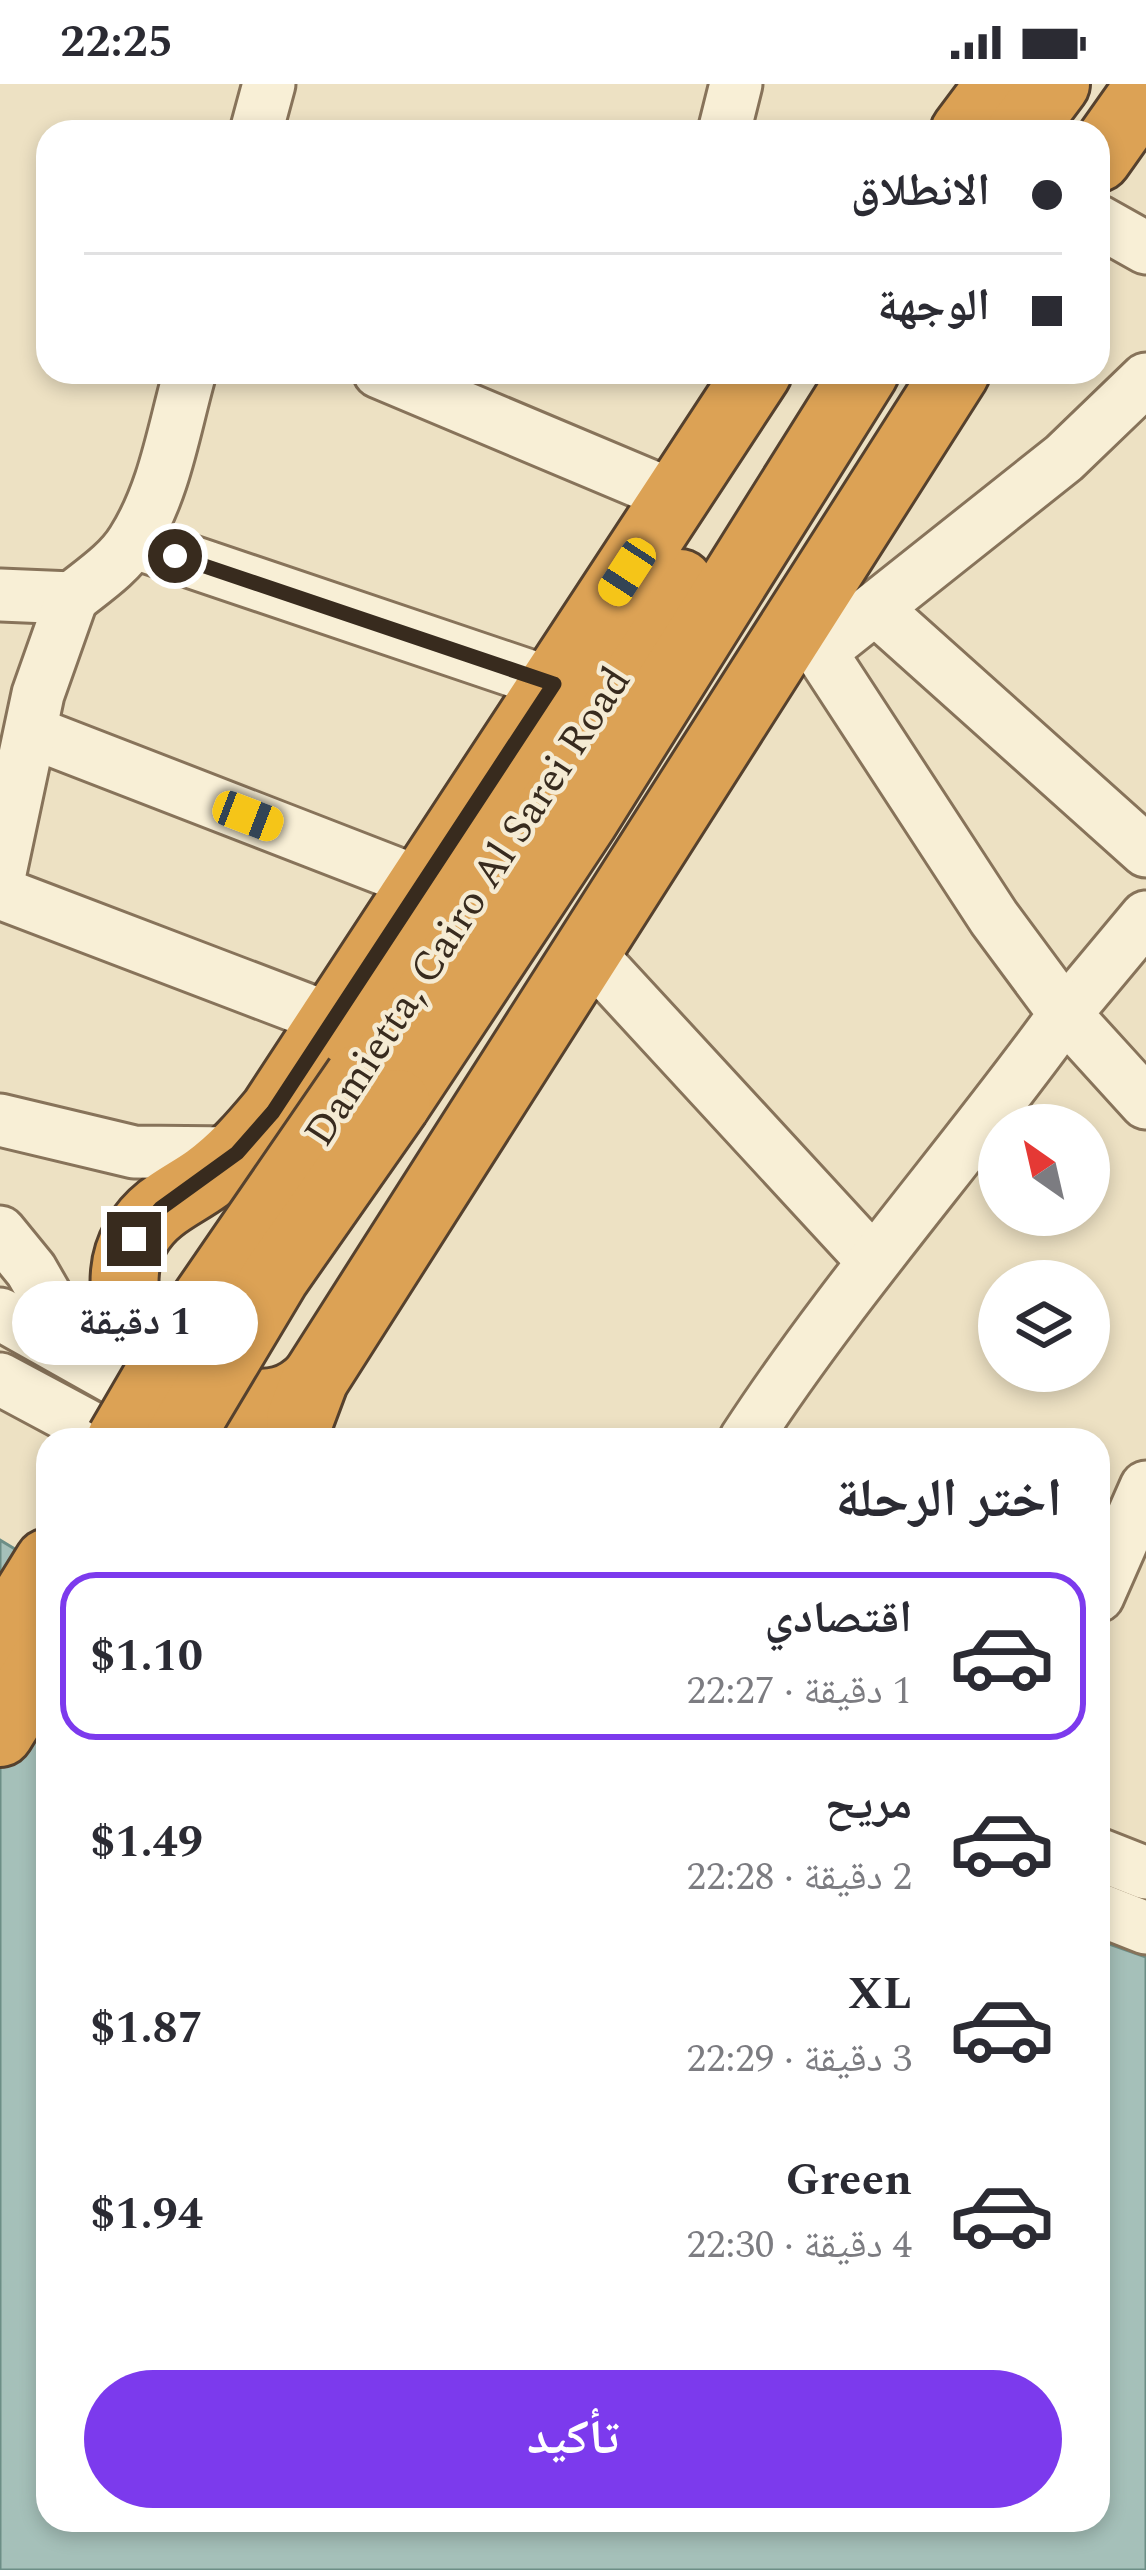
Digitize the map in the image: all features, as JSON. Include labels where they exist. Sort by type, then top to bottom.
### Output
[{"type":"highway","points":[[923,120],[946,84]]},
{"type":"highway","points":[[973,120],[1000,84]]},
{"type":"highway","points":[[1029,120],[1056,84]]},
{"type":"highway","points":[[1110,141],[1146,90]]},
{"type":"highway","points":[[750,384],[423,884],[363,1067],[273,1112],[237,1153],[161,1208],[134,1239],[124,1279],[132,1319],[158,1351],[242,1401],[287,1400],[307,1410],[588,952],[810,636],[949,384]]},
{"type":"highway","name":"Damietta, Cairo Al Sarei Road","points":[[124,1428],[712,535],[806,384]]},
{"type":"highway","name":"Damietta, Cairo Al Sarei Road","points":[[185,1428],[276,1276],[363,1067],[585,819],[857,384]]},
{"type":"highway","points":[[0,1640],[36,1582]]},
{"type":"highway","points":[[0,1733],[36,1674]]},
{"type":"street","points":[[259,120],[269,84]]},
{"type":"street","points":[[727,120],[736,84]]},
{"type":"street","points":[[1110,227],[1146,248]]},
{"type":"street","points":[[1146,379],[1064,458],[878,610],[810,636],[994,918],[1065,1014],[1146,1103]]},
{"type":"street","points":[[0,873],[23,704],[72,598],[133,542],[157,490],[187,384]]},
{"type":"street","points":[[408,384],[676,497]]},
{"type":"street","points":[[133,542],[554,684]]},
{"type":"street","points":[[0,595],[72,598]]},
{"type":"street","points":[[878,610],[1146,851]]},
{"type":"street","points":[[23,704],[423,884]]},
{"type":"street","points":[[0,893],[363,1067]]},
{"type":"street","points":[[765,1428],[873,1261],[1146,916]]},
{"type":"street","points":[[588,952],[873,1261]]},
{"type":"street","points":[[0,1120],[134,1152],[237,1153]]},
{"type":"street","points":[[0,1232],[31,1270],[85,1362]]},
{"type":"street","points":[[0,1314],[203,1428]]},
{"type":"street","points":[[0,1378],[94,1428]]},
{"type":"street","points":[[1110,1569],[1146,1487]]},
{"type":"street","points":[[1110,1859],[1146,1873]]},
{"type":"street","points":[[1110,1914],[1146,1928]]},
{"type":"water","points":[[0,1540],[36,1562],[36,2532],[1110,2532],[1110,1944],[1146,1957],[1146,2570],[0,2570]]},
{"type":"route","points":[[134,1239],[161,1208],[237,1153],[273,1112],[554,684],[175,556]]}]
